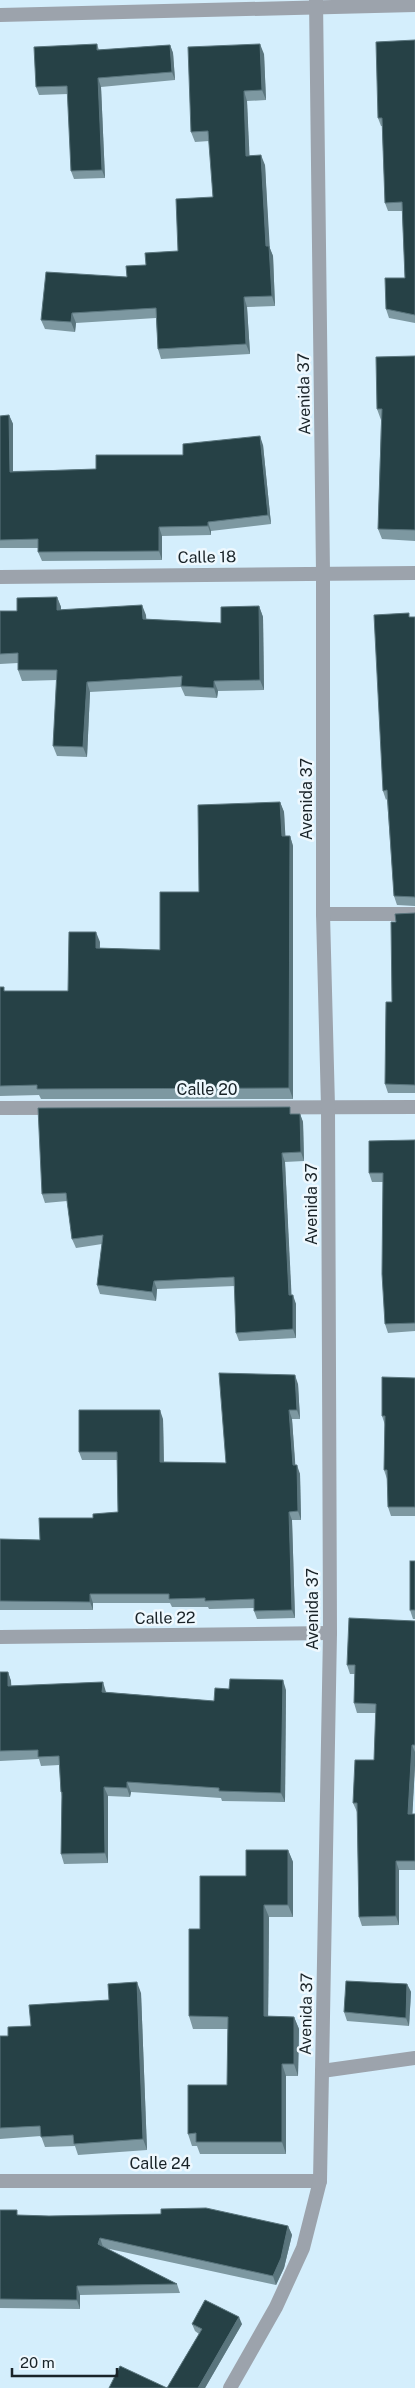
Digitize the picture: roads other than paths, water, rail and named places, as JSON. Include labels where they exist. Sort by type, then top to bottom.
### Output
[{"type":"street","points":[[0,15],[316,3],[415,5]]},
{"type":"street","name":"Avenida 37","points":[[230,2388],[276,2307],[303,2248],[320,2180],[330,1634],[328,1106],[323,914],[323,573],[316,3]]},
{"type":"street","name":"Calle 18","points":[[0,577],[415,572]]},
{"type":"street","points":[[323,914],[415,914]]},
{"type":"street","name":"Calle 20","points":[[0,1108],[415,1107]]},
{"type":"street","name":"Calle 22","points":[[0,1637],[330,1634]]},
{"type":"street","points":[[322,2072],[415,2058]]},
{"type":"street","name":"Calle 24","points":[[0,2181],[320,2180]]}]
